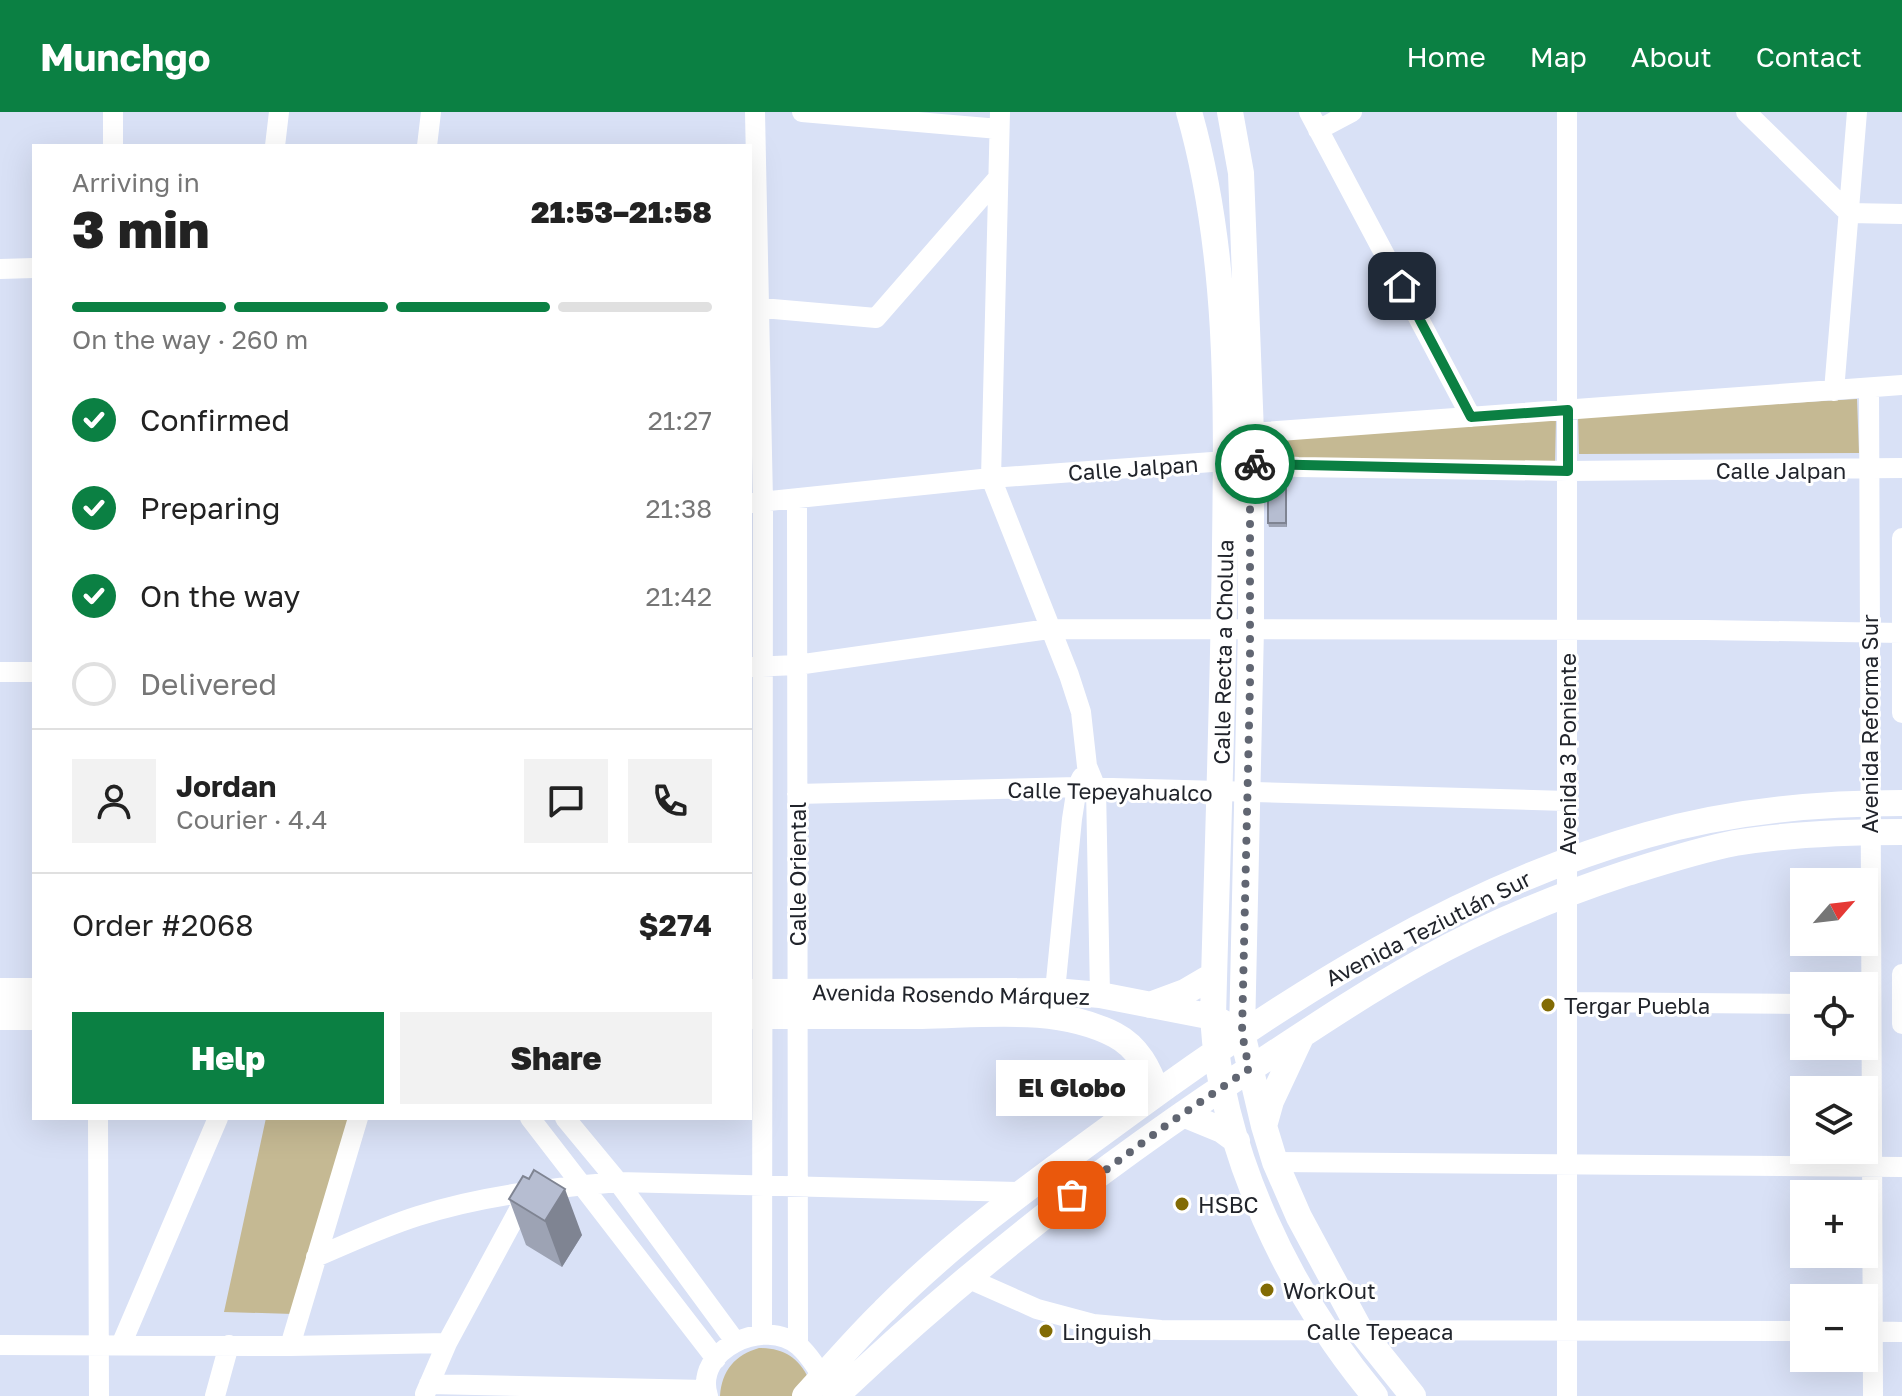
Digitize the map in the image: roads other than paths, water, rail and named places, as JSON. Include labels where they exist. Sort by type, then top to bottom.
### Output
[{"type":"main road","name":"Calle Recta a Cholula","points":[[1189,112],[1215,246],[1238,463],[1251,628],[1242,1033],[1275,1162],[1319,1257],[1360,1330],[1413,1396]]},
{"type":"main road","name":"Calle Recta a Cholula","points":[[1230,112],[1241,173],[1251,433],[1238,463],[1224,628],[1213,1017],[1215,1051],[1237,1141],[1269,1226],[1324,1331],[1375,1396]]},
{"type":"main road","name":"Avenida Teziutlán Sur","points":[[824,1391],[885,1310],[1022,1192],[1215,1051],[1331,976],[1411,932],[1567,860],[1649,834],[1721,818],[1806,807],[1902,803]]},
{"type":"main road","name":"Avenida Teziutlán Sur","points":[[824,1391],[905,1330],[965,1277],[1183,1114],[1302,1035],[1426,959],[1568,893],[1661,862],[1735,844],[1800,836],[1902,832]]},
{"type":"main road","points":[[1150,1005],[1185,992],[1214,975]]},
{"type":"main road","points":[[0,991],[32,991]]},
{"type":"main road","name":"Avenida Rosendo Márquez","points":[[798,1004],[1055,991],[1100,995],[1213,1017],[1242,1033]]},
{"type":"main road","name":"Avenida Rosendo Márquez","points":[[756,1004],[1042,1015],[1093,1026],[1118,1036],[1140,1056],[1149,1068],[1157,1093]]},
{"type":"main road","points":[[0,1017],[32,1017]]},
{"type":"main road","points":[[1264,1126],[1271,1101],[1302,1035]]},
{"type":"main road","points":[[1183,1114],[1222,1130],[1237,1141]]},
{"type":"street","points":[[113,112],[113,144]]},
{"type":"street","points":[[275,144],[279,112]]},
{"type":"street","points":[[427,144],[431,112]]},
{"type":"street","name":"Calle Oriental","points":[[755,112],[756,1004],[762,1186],[762,1334]]},
{"type":"street","points":[[802,112],[1000,120],[991,478],[1081,712],[1100,995]]},
{"type":"street","points":[[1352,112],[1314,121],[1471,417]]},
{"type":"street","name":"Avenida 3 Poniente","points":[[1567,112],[1567,1396]]},
{"type":"street","points":[[1746,112],[1849,213],[1902,214]]},
{"type":"street","points":[[1834,391],[1857,112]]},
{"type":"street","points":[[755,308],[876,318],[998,178]]},
{"type":"street","points":[[0,269],[32,268]]},
{"type":"street","points":[[1251,433],[1902,385]]},
{"type":"street","name":"Avenida Reforma Sur","points":[[1868,972],[1869,388]]},
{"type":"street","name":"Calle Jalpan","points":[[757,502],[991,478],[1238,463],[1568,471],[1902,468]]},
{"type":"street","name":"Calle Oriental","points":[[797,500],[798,1345]]},
{"type":"street","name":"Avenida Reforma Sur","points":[[1902,538],[1902,713]]},
{"type":"street","points":[[757,667],[797,665],[1049,629],[1901,633]]},
{"type":"street","points":[[0,672],[32,672]]},
{"type":"street","points":[[1042,1015],[1055,991],[1087,788]]},
{"type":"street","name":"Calle Tepeyahualco","points":[[797,794],[1087,788],[1567,801]]},
{"type":"street","points":[[757,828],[798,827]]},
{"type":"street","points":[[1902,974],[1902,1024]]},
{"type":"street","points":[[1567,1002],[1790,1004]]},
{"type":"street","points":[[1878,1004],[1902,1004]]},
{"type":"street","name":"Avenida Reforma Sur","points":[[1869,1060],[1872,1167],[1869,1284]]},
{"type":"street","points":[[98,1120],[99,1396]]},
{"type":"street","points":[[121,1345],[217,1120]]},
{"type":"street","points":[[290,1346],[357,1120]]},
{"type":"street","points":[[532,1120],[716,1359]]},
{"type":"street","points":[[567,1120],[618,1182],[735,1341]]},
{"type":"street","points":[[1275,1162],[1902,1167]]},
{"type":"street","points":[[316,1257],[415,1216],[459,1204],[581,1185],[618,1182],[1022,1192]]},
{"type":"street","points":[[529,1191],[447,1343],[426,1390],[707,1393],[710,1370],[716,1359],[735,1341],[762,1334],[777,1336],[798,1345],[824,1391]]},
{"type":"street","name":"Calle Tepeaca","points":[[965,1277],[1037,1309],[1093,1324],[1161,1330],[1790,1331]]},
{"type":"street","points":[[1878,1331],[1902,1332]]},
{"type":"street","points":[[0,1345],[447,1343]]},
{"type":"street","points":[[215,1396],[229,1345]]},
{"type":"street","name":"Avenida Reforma Sur","points":[[1871,1372],[1873,1396]]},
{"type":"place","name":"Tergar Puebla","points":[[1548,1005]]},
{"type":"place","name":"El Globo","points":[[1072,1195]]},
{"type":"place","name":"HSBC","points":[[1182,1204]]},
{"type":"place","name":"WorkOut","points":[[1267,1290]]},
{"type":"place","name":"Linguish","points":[[1046,1331]]}]
